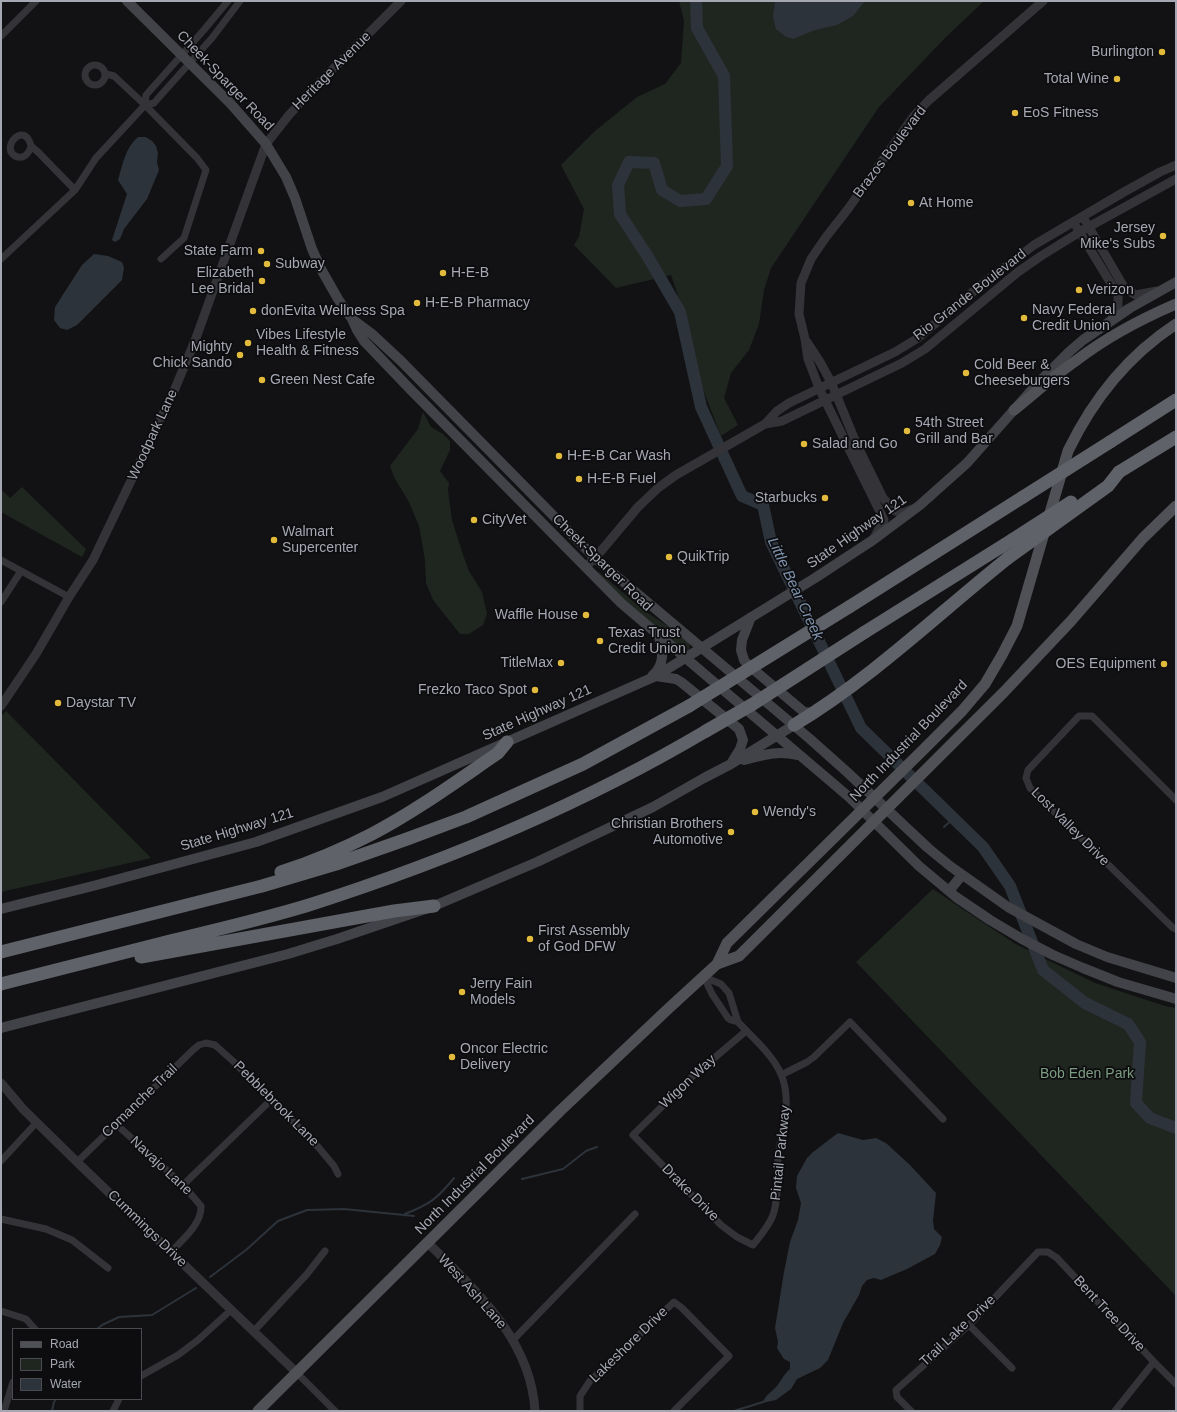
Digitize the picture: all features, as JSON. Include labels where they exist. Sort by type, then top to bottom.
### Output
[{"type":"highway","points":[[1,952],[262,886],[336,864],[422,834],[479,811],[583,764],[689,706],[849,607],[1176,400]]},
{"type":"highway","points":[[1,984],[306,906],[427,864],[486,841],[559,808],[660,758],[753,704],[1176,437]]},
{"type":"highway","points":[[794,725],[818,711],[868,674],[1008,558],[1108,486],[1119,472]]},
{"type":"highway","points":[[112,925],[121,917],[223,890],[295,867],[371,834],[408,813],[498,753],[507,742]]},
{"type":"highway","points":[[97,960],[113,962],[394,911],[434,906]]},
{"type":"main road","name":"Cheek-Sparger Road","points":[[127,1],[249,123],[266,144],[286,177],[296,198],[312,249],[321,269],[364,341],[621,603],[659,637],[849,797],[919,866],[949,891],[990,920],[1022,939],[1083,968],[1118,982],[1176,999]]},
{"type":"main road","name":"State Highway 121","points":[[1,909],[256,842],[382,797],[652,678],[815,578],[873,540],[920,505],[967,463],[1037,384],[1069,352],[1083,340],[1130,308],[1176,282]]},
{"type":"main road","points":[[1014,410],[1102,342],[1134,323],[1176,304]]},
{"type":"main road","name":"Cheek-Sparger Road","points":[[352,319],[372,334],[418,379],[595,558],[830,756],[928,848],[1008,908],[1107,957],[1176,978]]},
{"type":"main road","name":"North Industrial Boulevard","points":[[258,1411],[560,1111],[717,964],[727,943],[962,711],[985,684],[1017,626],[1068,451],[1079,428],[1097,400],[1126,365],[1160,334],[1176,324]]},
{"type":"main road","points":[[409,388],[418,379]]},
{"type":"main road","points":[[464,444],[472,434]]},
{"type":"main road","name":"North Industrial Boulevard","points":[[717,964],[739,956],[1004,692],[1071,621],[1143,538],[1176,506]]},
{"type":"main road","points":[[751,617],[742,640],[741,650],[747,664],[804,712],[818,711]]},
{"type":"main road","points":[[652,678],[656,673],[663,656],[663,647],[659,637]]},
{"type":"main road","points":[[652,678],[676,679],[739,729],[743,740],[740,749],[731,764]]},
{"type":"main road","points":[[1,1028],[288,954],[434,906],[538,862],[653,807],[731,764],[794,725]]},
{"type":"main road","points":[[731,764],[767,754],[788,753],[800,755]]},
{"type":"main road","points":[[949,891],[962,875]]},
{"type":"street","points":[[145,105],[146,95],[228,1]]},
{"type":"street","points":[[1,260],[75,190],[96,158],[145,105],[154,103],[212,38],[240,1]]},
{"type":"street","name":"Heritage Avenue","points":[[266,144],[285,119],[318,84],[401,1]]},
{"type":"street","name":"Brazos Boulevard","points":[[873,540],[884,520],[825,400],[808,359],[806,340],[799,314],[801,283],[811,259],[913,117],[928,102],[1043,1]]},
{"type":"street","points":[[1,36],[32,2]]},
{"type":"street","points":[[106,74],[114,76],[145,105],[197,158],[206,170],[184,238],[161,259]]},
{"type":"street","name":"Woodpark Lane","points":[[1,706],[36,654],[69,597],[93,560],[174,391],[199,331],[266,144]]},
{"type":"street","points":[[31,146],[75,190]]},
{"type":"street","name":"Rio Grande Boulevard","points":[[586,568],[638,507],[658,488],[685,470],[765,424],[777,411],[789,403],[895,352],[918,338],[980,285],[1034,246],[1124,192],[1176,165]]},
{"type":"street","name":"Rio Grande Boulevard","points":[[765,424],[782,421],[897,366],[925,349],[1018,272],[1079,232],[1176,179]]},
{"type":"street","points":[[1083,216],[1125,289],[1136,295],[1160,291]]},
{"type":"street","points":[[1073,222],[1118,295],[1118,306],[1109,323]]},
{"type":"street","name":"Brazos Boulevard","points":[[806,340],[831,382],[864,459],[883,498],[895,511],[903,513],[920,505]]},
{"type":"street","points":[[854,459],[864,459]]},
{"type":"street","points":[[1,560],[69,597]]},
{"type":"street","points":[[1,602],[21,571]]},
{"type":"street","name":"Lost Valley Drive","points":[[1176,800],[1092,716],[1079,716],[1028,770],[1026,778],[1030,788],[1172,927],[1176,929]]},
{"type":"street","name":"Pintail Parkway","points":[[704,977],[721,984],[729,993],[738,1022],[773,1060],[781,1075],[786,1091],[787,1111],[778,1157],[776,1204],[774,1214],[753,1245]]},
{"type":"street","name":"Pintail Parkway","points":[[704,977],[720,1006],[731,1020],[738,1022]]},
{"type":"street","points":[[720,1006],[732,1001]]},
{"type":"street","points":[[781,1075],[814,1057],[850,1022],[943,1119]]},
{"type":"street","name":"Wigon Way","points":[[633,1135],[693,1076],[746,1031]]},
{"type":"street","name":"Pebblebrook Lane","points":[[206,1043],[215,1046],[234,1062],[319,1148],[334,1166],[338,1174]]},
{"type":"street","name":"Comanche Trail","points":[[77,1162],[194,1049],[199,1045],[206,1043]]},
{"type":"street","name":"Cummings Drive","points":[[2,1085],[23,1109],[77,1162],[296,1372]]},
{"type":"street","points":[[183,1186],[271,1100]]},
{"type":"street","points":[[1,1160],[37,1122]]},
{"type":"street","name":"Navajo Lane","points":[[116,1124],[183,1186],[201,1206],[199,1218],[171,1252]]},
{"type":"street","name":"Drake Drive","points":[[633,1135],[721,1225],[737,1237],[753,1245]]},
{"type":"street","points":[[513,1340],[635,1214]]},
{"type":"street","points":[[1,1219],[46,1229],[72,1240],[108,1268]]},
{"type":"street","name":"West Ash Lane","points":[[428,1243],[488,1306],[500,1320],[513,1340],[525,1367],[534,1394],[534,1411]]},
{"type":"street","points":[[253,1332],[308,1274],[325,1251]]},
{"type":"street","name":"Trail Lake Drive","points":[[910,1411],[897,1398],[896,1390],[969,1325],[1038,1252]]},
{"type":"street","name":"Bent Tree Drive","points":[[1038,1252],[1048,1252],[1057,1258],[1176,1384]]},
{"type":"street","name":"Lakeshore Drive","points":[[580,1411],[580,1396],[590,1381],[674,1302],[682,1308],[729,1356],[674,1411]]},
{"type":"street","points":[[142,1375],[178,1355],[198,1340],[231,1310]]},
{"type":"street","points":[[1,1311],[26,1319],[34,1328]]},
{"type":"street","points":[[969,1325],[1012,1368]]},
{"type":"street","points":[[1115,1411],[1154,1362]]},
{"type":"street","points":[[296,1372],[335,1411]]},
{"type":"street","points":[[4,1411],[12,1385]]},
{"type":"street","points":[[113,1411],[118,1400]]},
{"type":"green space","points":[[679,1],[984,1],[944,39],[879,107],[771,268],[764,290],[759,324],[749,350],[731,373],[724,398],[738,425],[721,436],[702,387],[685,316],[671,275],[616,288],[574,245],[579,237],[584,209],[561,165],[595,131],[637,97],[665,84],[681,63],[684,21]]},
{"type":"green space","points":[[423,412],[431,427],[443,434],[450,441],[450,450],[440,471],[449,483],[448,490],[452,520],[469,571],[482,592],[487,614],[483,625],[469,634],[460,634],[433,600],[426,583],[425,560],[419,526],[409,502],[394,477],[390,466],[418,429]]},
{"type":"green space","points":[[22,487],[86,549],[82,557],[1,512],[1,489],[10,498]]},
{"type":"green space","points":[[598,572],[643,610],[677,632],[690,644],[689,651],[686,653],[625,602]]},
{"type":"green space","points":[[6,711],[151,858],[1,892],[1,717]]},
{"type":"green space","name":"Bob Eden Park","points":[[933,889],[1014,943],[1033,953],[1095,983],[1165,1006],[1176,1008],[1176,1296],[856,962]]},
{"type":"water","points":[[775,1],[865,1],[853,16],[837,25],[815,30],[793,39],[785,36],[776,29],[773,17]]},
{"type":"water","points":[[138,137],[146,137],[156,146],[159,170],[147,199],[124,229],[120,239],[115,242],[112,240],[127,194],[118,180],[127,151]]},
{"type":"water","points":[[94,254],[108,256],[122,262],[124,268],[122,280],[77,325],[67,330],[60,328],[54,320],[55,307],[82,265]]},
{"type":"water","points":[[838,1133],[863,1140],[876,1138],[886,1143],[910,1165],[936,1193],[933,1221],[934,1229],[942,1237],[940,1245],[935,1254],[907,1269],[881,1280],[874,1278],[867,1280],[862,1286],[859,1295],[843,1323],[828,1360],[820,1368],[797,1379],[791,1389],[776,1400],[762,1403],[766,1396],[777,1386],[790,1369],[790,1362],[784,1359],[777,1348],[778,1342],[775,1328],[790,1242],[798,1220],[801,1203],[796,1188],[797,1176],[807,1158]]},
{"type":"waterway","name":"Little Bear Creek","points":[[696,1],[697,28],[724,76],[727,166],[706,199],[680,201],[662,190],[654,163],[629,162],[618,185],[620,214],[648,257],[680,312],[701,407],[742,496],[763,505],[771,542],[861,728],[983,847],[1010,886],[1043,970],[1085,1003],[1128,1024],[1140,1042],[1136,1103],[1150,1118],[1176,1128]]},
{"type":"waterway","points":[[944,827],[954,818]]},
{"type":"waterway","points":[[522,1179],[563,1169],[586,1151],[597,1147]]},
{"type":"waterway","points":[[405,1214],[421,1207],[438,1196],[454,1178]]},
{"type":"waterway","points":[[210,1277],[246,1250],[278,1221],[307,1210],[344,1209],[414,1216]]},
{"type":"waterway","points":[[98,1328],[119,1317],[152,1315],[196,1288]]},
{"type":"waterway","points":[[52,1411],[55,1400]]},
{"type":"waterway","points":[[734,1411],[763,1402]]},
{"type":"place","name":"Burlington","points":[[1162,52]]},
{"type":"place","name":"Total Wine","points":[[1117,79]]},
{"type":"place","name":"EoS Fitness","points":[[1015,113]]},
{"type":"place","name":"At Home","points":[[911,203]]},
{"type":"place","name":"Jersey Mike's Subs","points":[[1163,236]]},
{"type":"place","name":"State Farm","points":[[261,251]]},
{"type":"place","name":"Subway","points":[[267,264]]},
{"type":"place","name":"H-E-B","points":[[443,273]]},
{"type":"place","name":"Elizabeth Lee Bridal","points":[[262,281]]},
{"type":"place","name":"Verizon","points":[[1079,290]]},
{"type":"place","name":"H-E-B Pharmacy","points":[[417,303]]},
{"type":"place","name":"donEvita Wellness Spa","points":[[253,311]]},
{"type":"place","name":"Navy Federal Credit Union","points":[[1024,318]]},
{"type":"place","name":"Vibes Lifestyle Health & Fitness","points":[[248,343]]},
{"type":"place","name":"Mighty Chick Sando","points":[[240,355]]},
{"type":"place","name":"Cold Beer & Cheeseburgers","points":[[966,373]]},
{"type":"place","name":"Green Nest Cafe","points":[[262,380]]},
{"type":"place","name":"54th Street Grill and Bar","points":[[907,431]]},
{"type":"place","name":"Salad and Go","points":[[804,444]]},
{"type":"place","name":"H-E-B Car Wash","points":[[559,456]]},
{"type":"place","name":"H-E-B Fuel","points":[[579,479]]},
{"type":"place","name":"Starbucks","points":[[825,498]]},
{"type":"place","name":"CityVet","points":[[474,520]]},
{"type":"place","name":"Walmart Supercenter","points":[[274,540]]},
{"type":"place","name":"QuikTrip","points":[[669,557]]},
{"type":"place","name":"Waffle House","points":[[586,615]]},
{"type":"place","name":"Texas Trust Credit Union","points":[[600,641]]},
{"type":"place","name":"TitleMax","points":[[561,663]]},
{"type":"place","name":"OES Equipment","points":[[1164,664]]},
{"type":"place","name":"Frezko Taco Spot","points":[[535,690]]},
{"type":"place","name":"Daystar TV","points":[[58,703]]},
{"type":"place","name":"Wendy's","points":[[755,812]]},
{"type":"place","name":"Christian Brothers Automotive","points":[[731,832]]},
{"type":"place","name":"First Assembly of God DFW","points":[[530,939]]},
{"type":"place","name":"Jerry Fain Models","points":[[462,992]]},
{"type":"place","name":"Oncor Electric Delivery","points":[[452,1057]]}]
